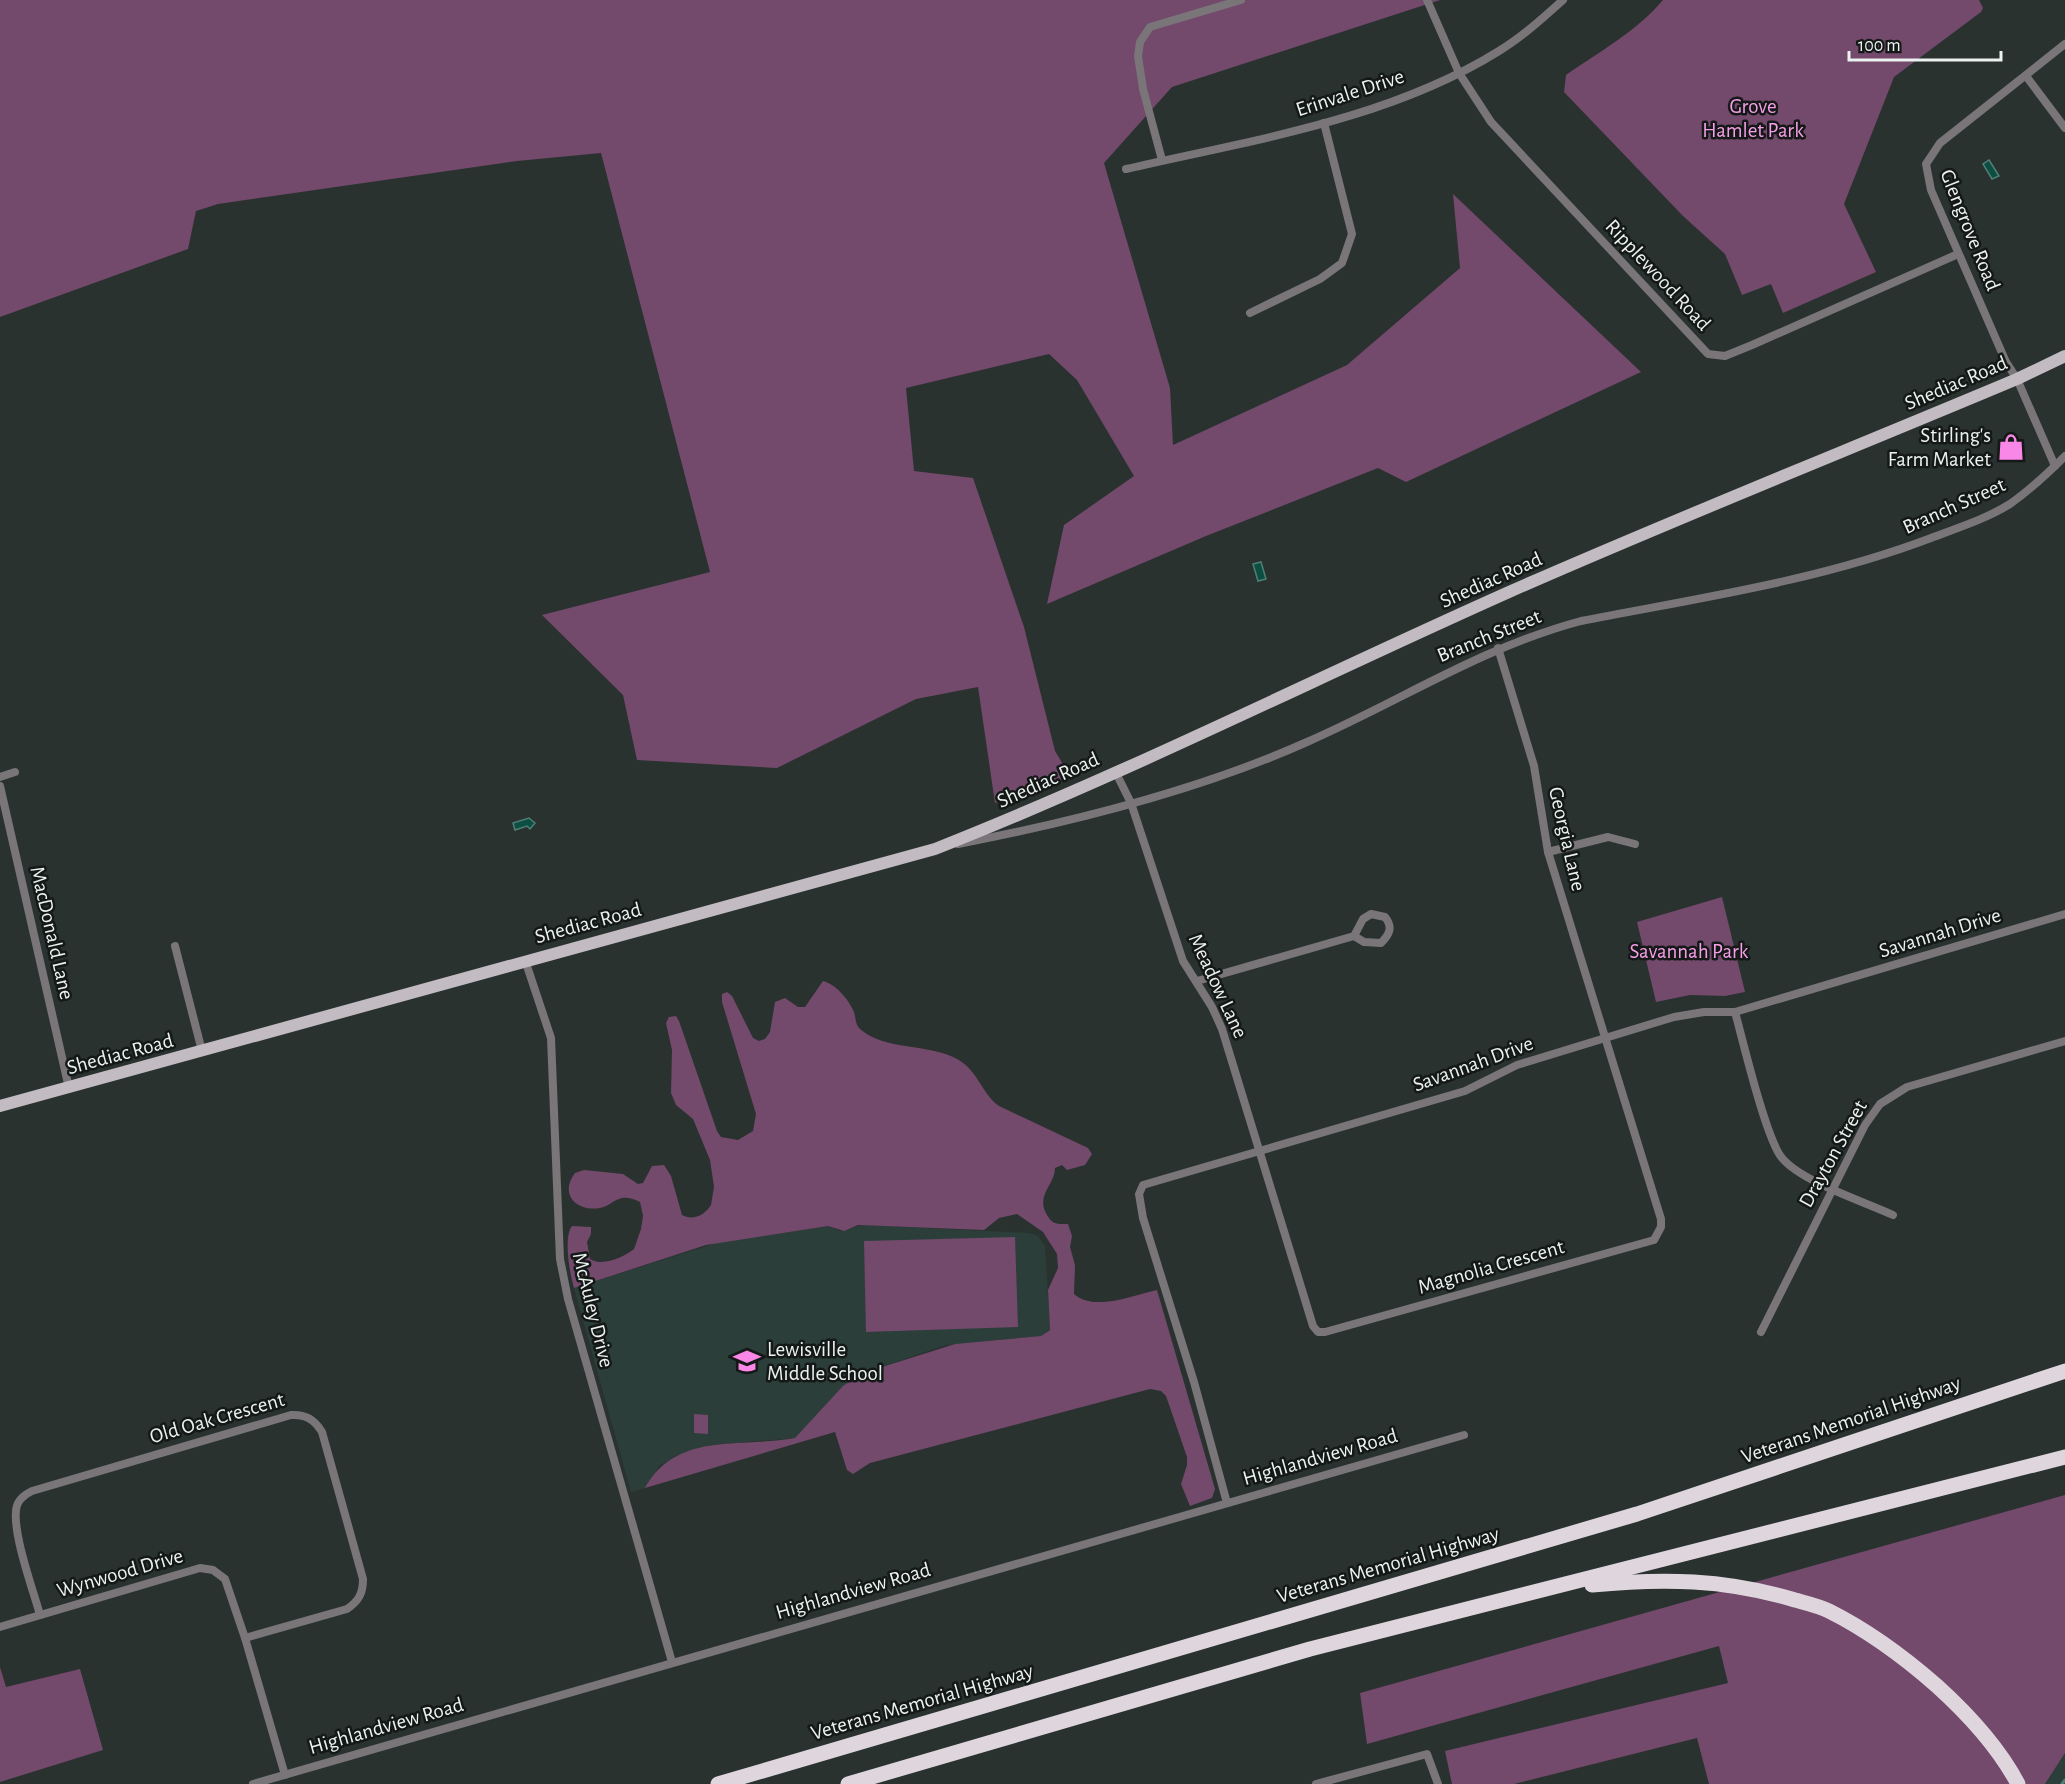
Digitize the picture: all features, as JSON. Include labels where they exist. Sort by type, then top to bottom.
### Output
[{"type":"highway","name":"Veterans Memorial Highway","points":[[718,1784],[1637,1514],[2065,1371]]},
{"type":"highway","points":[[848,1784],[1310,1650],[2065,1457]]},
{"type":"highway","points":[[1544,1590],[1641,1580],[1703,1581],[1764,1590],[1828,1610],[1901,1654],[1961,1708],[2006,1761],[2018,1784]]},
{"type":"main road","name":"Shediac Road","points":[[0,1106],[935,849],[1045,806],[1115,771],[1511,592],[2018,379],[2065,356]]},
{"type":"street","points":[[1162,160],[1143,89],[1138,56],[1140,42],[1150,27],[1241,0]]},
{"type":"street","name":"Ripplewood Road","points":[[1427,0],[1459,73],[1491,122],[1708,354],[1725,356],[1958,254]]},
{"type":"street","name":"Erinvale Drive","points":[[1126,169],[1324,123],[1401,97],[1459,73],[1500,51],[1563,0]]},
{"type":"street","name":"Glengrove Road","points":[[2018,379],[2006,362],[1958,254],[1931,190],[1926,164],[1940,143],[2065,44]]},
{"type":"street","points":[[2026,76],[2065,128]]},
{"type":"street","points":[[1250,313],[1320,279],[1342,264],[1352,234],[1324,123]]},
{"type":"street","points":[[2018,379],[2055,466]]},
{"type":"street","name":"Branch Street","points":[[935,849],[1032,830],[1131,803],[1252,764],[1306,742],[1498,648],[1581,621],[1794,580],[1893,553],[1969,524],[2009,504],[2065,456]]},
{"type":"street","name":"Georgia Lane","points":[[1498,648],[1534,766],[1548,852],[1604,1038]]},
{"type":"street","name":"Meadow Lane","points":[[1115,771],[1131,803],[1183,961],[1197,981],[1222,1029],[1258,1150]]},
{"type":"street","points":[[0,777],[15,772]]},
{"type":"street","name":"MacDonald Lane","points":[[0,786],[69,1088]]},
{"type":"street","points":[[1548,852],[1608,837],[1635,844]]},
{"type":"street","points":[[1197,981],[1354,936],[1363,919],[1371,914],[1385,917],[1389,922],[1388,936],[1381,943],[1364,942],[1354,936]]},
{"type":"street","name":"Savannah Drive","points":[[1227,1503],[1194,1383],[1143,1218],[1139,1194],[1143,1185],[1465,1091],[1516,1065],[1674,1017],[1704,1012],[1735,1012],[2065,914]]},
{"type":"street","points":[[175,946],[202,1051]]},
{"type":"street","name":"McAuley Drive","points":[[525,960],[551,1038],[560,1260],[568,1299],[672,1662]]},
{"type":"street","points":[[1735,1012],[1778,1153],[1795,1170],[1893,1215]]},
{"type":"street","name":"Magnolia Crescent","points":[[1258,1150],[1312,1326],[1318,1332],[1325,1332],[1654,1239],[1662,1227],[1604,1038]]},
{"type":"street","name":"Drayton Street","points":[[1761,1332],[1865,1125],[1887,1098],[1907,1087],[2065,1041]]},
{"type":"street","name":"Old Oak Crescent","points":[[40,1615],[16,1526],[17,1504],[22,1497],[32,1491],[75,1478],[291,1414],[300,1414],[310,1418],[322,1431],[363,1579],[363,1589],[356,1603],[347,1609],[245,1638]]},
{"type":"street","name":"Highlandview Road","points":[[253,1784],[1464,1435]]},
{"type":"street","name":"Wynwood Drive","points":[[0,1627],[200,1568],[213,1570],[225,1579],[245,1638],[285,1775]]},
{"type":"street","points":[[1316,1784],[1426,1754],[1438,1784]]},
{"type":"shaded area","points":[[1989,160],[1999,176],[1992,179],[1983,164]]},
{"type":"shaded area","points":[[1261,562],[1266,579],[1258,581],[1253,564]]},
{"type":"shaded area","points":[[529,818],[535,823],[530,829],[527,826],[515,830],[513,823]]},
{"type":"shaded area","name":"Lewisville Middle School","points":[[863,1225],[1029,1233],[1038,1236],[1045,1246],[1050,1329],[1041,1336],[946,1345],[863,1373],[795,1438],[720,1444],[675,1456],[659,1466],[645,1488],[631,1492],[574,1288],[719,1242],[828,1226],[840,1231]]},
{"type":"shaded area","points":[[2065,1753],[2065,1784],[2045,1784]]},
{"type":"green space","points":[[0,0],[1440,0],[1172,87],[1104,163],[1170,388],[1173,445],[1347,365],[1460,268],[1453,194],[1641,372],[1406,482],[1378,468],[1206,536],[1047,604],[1064,525],[1134,476],[1077,380],[1049,354],[906,388],[914,471],[973,478],[1024,627],[1055,751],[1070,776],[995,803],[978,687],[916,699],[777,768],[637,760],[623,695],[542,615],[710,572],[601,153],[517,161],[218,204],[196,211],[188,249],[0,317]]},
{"type":"green space","name":"Grove Hamlet Park","points":[[1663,0],[1979,0],[1983,8],[1981,12],[1894,77],[1844,204],[1876,272],[1783,313],[1771,284],[1742,295],[1725,254],[1683,216],[1564,92],[1566,75],[1641,22]]},
{"type":"green space","name":"Savannah Park","points":[[1722,897],[1745,992],[1725,996],[1690,995],[1656,1002],[1637,922]]},
{"type":"green space","points":[[823,981],[833,985],[842,993],[852,1007],[858,1027],[870,1036],[894,1044],[946,1054],[957,1059],[970,1069],[988,1095],[999,1106],[1088,1148],[1092,1154],[1085,1165],[1067,1170],[1062,1165],[1055,1168],[1043,1202],[1051,1221],[1068,1224],[1072,1236],[1070,1247],[1075,1265],[1074,1294],[1092,1302],[1103,1302],[1157,1290],[1215,1489],[1212,1498],[1190,1506],[1181,1484],[1187,1457],[1166,1396],[1161,1391],[1150,1389],[870,1463],[853,1474],[847,1470],[835,1432],[645,1488],[658,1470],[674,1458],[692,1450],[711,1445],[795,1438],[843,1386],[863,1373],[955,1344],[1041,1336],[1050,1330],[1048,1290],[1058,1268],[1057,1254],[1043,1232],[1017,1214],[999,1218],[984,1230],[858,1225],[844,1231],[828,1226],[706,1245],[574,1288],[568,1247],[569,1232],[572,1226],[591,1227],[591,1234],[587,1242],[590,1259],[601,1262],[619,1258],[634,1249],[643,1216],[640,1202],[629,1198],[619,1199],[600,1208],[591,1209],[577,1204],[572,1200],[569,1188],[575,1173],[584,1170],[623,1174],[638,1184],[643,1183],[652,1166],[664,1165],[671,1176],[682,1215],[698,1216],[711,1205],[714,1187],[710,1160],[693,1119],[676,1105],[671,1093],[672,1050],[666,1023],[669,1017],[676,1016],[679,1021],[717,1131],[721,1137],[738,1140],[753,1131],[756,1114],[722,1002],[722,994],[727,992],[732,996],[753,1038],[759,1041],[765,1039],[770,1032],[775,1002],[785,998],[798,1007],[805,1007]]},
{"type":"green space","points":[[1015,1237],[1018,1327],[866,1332],[864,1241]]},
{"type":"green space","points":[[694,1414],[708,1415],[708,1434],[694,1433]]},
{"type":"green space","points":[[2065,1495],[2065,1753],[2045,1784],[1709,1784],[1697,1738],[1514,1784],[1452,1784],[1445,1751],[1728,1683],[1719,1646],[1367,1744],[1360,1693]]},
{"type":"green space","points":[[0,1667],[6,1687],[80,1669],[103,1750],[0,1782]]},
{"type":"waterway","points":[[2062,1784],[2065,1780]]},
{"type":"place","name":"Stirling's Farm Market","points":[[2011,447]]},
{"type":"place","name":"Lewisville Middle School","points":[[747,1361]]}]
